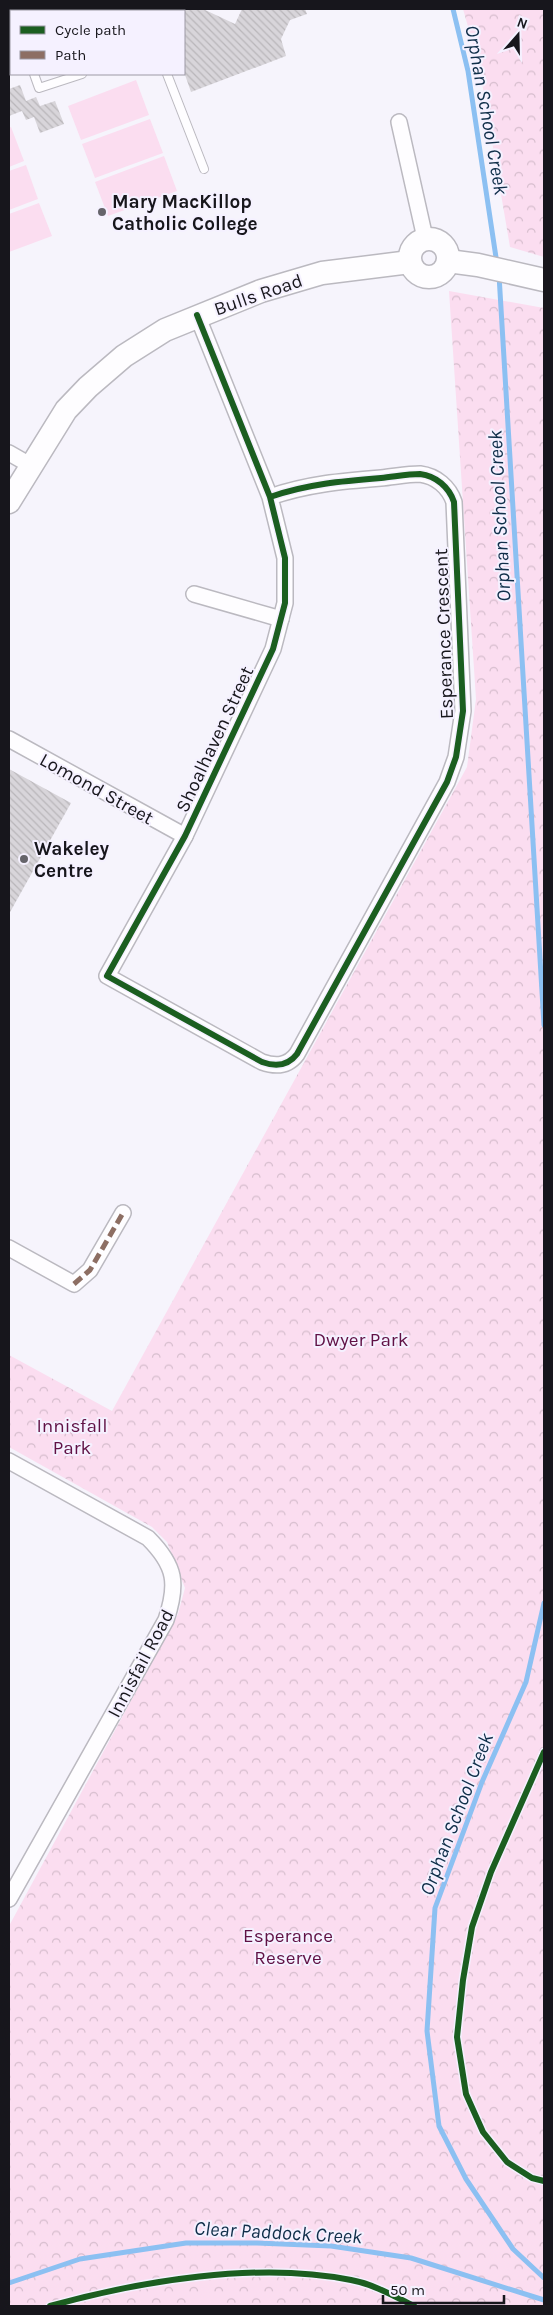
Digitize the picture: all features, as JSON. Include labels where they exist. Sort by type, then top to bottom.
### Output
[{"type":"street","points":[[399,122],[425,238]]},
{"type":"street","points":[[425,238],[432,238],[442,244],[446,249],[448,261],[442,272],[429,277],[417,273],[410,262],[409,256],[414,244],[425,238]]},
{"type":"street","points":[[448,261],[484,266],[544,280]]},
{"type":"street","name":"Bulls Road","points":[[9,502],[66,410],[88,387],[124,356],[165,330],[261,291],[322,273],[410,262]]},
{"type":"street","name":"Shoalhaven Street","points":[[198,316],[270,497],[285,558],[286,603],[273,649],[185,836],[107,976],[262,1062],[270,1065],[282,1065]]},
{"type":"street","points":[[9,453],[30,466]]},
{"type":"street","name":"Esperance Crescent","points":[[270,497],[289,490],[329,482],[420,474],[441,483],[451,494],[454,502],[462,692],[461,728],[456,757],[447,782],[297,1054],[289,1062],[282,1065]]},
{"type":"street","points":[[194,594],[281,619]]},
{"type":"street","name":"Lomond Street","points":[[9,739],[185,836]]},
{"type":"street","points":[[9,1248],[74,1284],[90,1270],[123,1213]]},
{"type":"street","name":"Innisfail Road","points":[[9,1461],[148,1538],[167,1561],[172,1574],[174,1598],[166,1620],[9,1899]]},
{"type":"lane","points":[[34,75],[39,88],[79,75]]},
{"type":"lane","points":[[167,75],[204,169]]},
{"type":"green space","points":[[463,9],[544,9],[544,257],[510,247],[479,65]]},
{"type":"green space","points":[[136,80],[149,115],[81,140],[68,106]]},
{"type":"green space","points":[[150,119],[163,153],[95,178],[82,144]]},
{"type":"green space","points":[[11,127],[24,161],[9,167],[9,128]]},
{"type":"green space","points":[[164,156],[177,191],[108,216],[95,182]]},
{"type":"green space","points":[[26,165],[38,199],[9,210],[9,171]]},
{"type":"green space","points":[[39,203],[52,236],[9,252],[9,214]]},
{"type":"green space","points":[[449,291],[544,308],[544,2306],[9,2306],[9,1926],[178,1614],[185,1588],[167,1542],[152,1527],[9,1447],[9,1355],[112,1411],[467,767],[476,699]]},
{"type":"green space","points":[[210,2289],[222,2306],[184,2306]]},
{"type":"building","points":[[203,9],[235,24],[242,9],[305,9],[307,14],[290,20],[281,39],[286,56],[191,92],[185,75],[185,10],[32,10]]},
{"type":"building","points":[[20,85],[26,101],[36,97],[40,106],[55,101],[64,124],[40,133],[34,117],[26,120],[22,111],[9,116],[9,89]]},
{"type":"building","name":"Wakeley Centre","points":[[9,769],[71,803],[9,914]]},
{"type":"waterway","name":"Orphan School Creek","points":[[453,9],[468,71],[497,264]]},
{"type":"waterway","name":"Orphan School Creek","points":[[499,275],[544,1025]]},
{"type":"waterway","name":"Orphan School Creek","points":[[544,1603],[526,1682],[482,1782],[435,1908],[427,2031],[439,2126],[466,2179],[513,2249],[544,2278]]},
{"type":"waterway","name":"Clear Paddock Creek","points":[[9,2283],[80,2259],[186,2243],[257,2243],[331,2246],[411,2258],[544,2300]]},
{"type":"marked path","points":[[74,1284],[90,1270],[123,1213]]},
{"type":"cycle path","points":[[197,315],[270,497],[285,558],[285,603],[273,649],[185,836],[107,976],[262,1062],[277,1065],[290,1061],[297,1054],[447,782],[456,757],[463,711],[454,502],[445,487],[431,477],[415,474],[325,484],[270,497]]},
{"type":"cycle path","points":[[544,1752],[491,1872],[472,1927],[463,1980],[457,2037],[466,2094],[483,2132],[507,2162],[532,2178],[544,2181]]},
{"type":"cycle path","points":[[50,2306],[160,2282],[199,2276],[239,2273],[315,2275],[351,2280],[367,2284],[414,2306]]},
{"type":"place","name":"Mary MacKillop Catholic College","points":[[102,212]]},
{"type":"place","name":"Wakeley Centre","points":[[24,859]]},
{"type":"park label","name":"Dwyer Park","points":[[361,1339]]},
{"type":"park label","name":"Innisfall Park","points":[[72,1436]]},
{"type":"park label","name":"Esperance Reserve","points":[[288,1946]]}]
